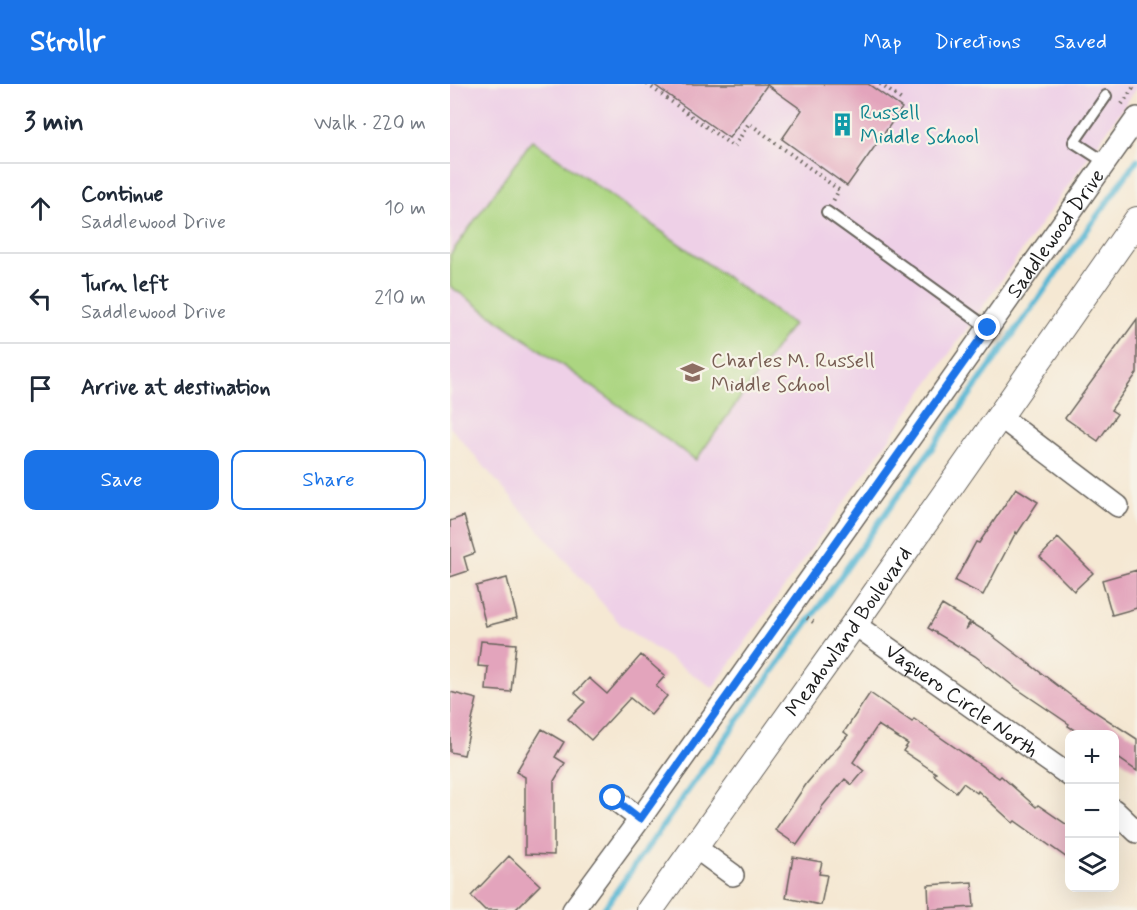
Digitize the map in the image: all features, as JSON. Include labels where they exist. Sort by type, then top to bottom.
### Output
[{"type":"street","name":"Saddlewood Drive","points":[[573,910],[1137,118]]},
{"type":"street","name":"Meadowland Boulevard","points":[[650,910],[855,624],[1137,220]]},
{"type":"street","points":[[999,416],[1118,506]]},
{"type":"street","name":"Vaquero Circle North","points":[[855,624],[1065,772]]},
{"type":"street","points":[[613,798],[640,819]]},
{"type":"street","points":[[1119,815],[1137,832]]},
{"type":"street","points":[[696,848],[733,875]]},
{"type":"lane","points":[[1105,162],[1074,142],[1106,96]]},
{"type":"lane","points":[[827,212],[988,328]]},
{"type":"path","points":[[646,84],[734,147],[749,123],[839,190],[827,212]]},
{"type":"path","points":[[880,84],[903,101]]},
{"type":"path","points":[[804,615],[816,624]]},
{"type":"shaded area","name":"Charles M. Russell Middle School","points":[[450,84],[1137,84],[1137,88],[713,688],[622,626],[450,427]]},
{"type":"green space","points":[[532,140],[793,324],[696,460],[450,286],[450,255]]},
{"type":"building","name":"Russell Middle School","points":[[653,84],[868,84],[902,108],[847,186],[782,139],[802,110],[767,85],[729,138]]},
{"type":"building","points":[[1137,319],[1137,373],[1111,410],[1117,414],[1098,441],[1065,418]]},
{"type":"building","points":[[1016,488],[1038,502],[1017,534],[1016,532],[983,595],[955,581],[976,542],[979,543]]},
{"type":"building","points":[[464,516],[475,553],[464,557],[468,571],[450,577],[450,521]]},
{"type":"building","points":[[1058,538],[1093,573],[1074,591],[1040,557]]},
{"type":"building","points":[[1137,570],[1137,608],[1112,615],[1102,580]]},
{"type":"building","points":[[507,578],[517,618],[486,626],[476,586]]},
{"type":"building","points":[[942,605],[970,622],[965,630],[972,623],[990,634],[1074,698],[1137,739],[1137,771],[1119,758],[1119,730],[1074,730],[975,656],[928,628]]},
{"type":"building","points":[[481,641],[516,644],[511,692],[486,690],[488,667],[478,666]]},
{"type":"building","points":[[641,655],[665,676],[656,686],[667,696],[651,715],[630,698],[591,740],[568,719],[585,702],[575,693],[589,678],[607,694]]},
{"type":"building","points":[[450,692],[477,699],[464,755],[450,752]]},
{"type":"building","points":[[870,693],[912,722],[914,719],[999,778],[1001,776],[1036,807],[1038,805],[1065,824],[1065,856],[1015,821],[1013,823],[978,791],[977,793],[963,783],[956,792],[934,775],[936,773],[903,751],[908,744],[878,725],[853,762],[864,771],[852,785],[845,779],[821,808],[797,845],[775,830],[807,783],[848,735],[844,732]]},
{"type":"building","points":[[542,729],[564,742],[555,757],[565,763],[554,781],[554,855],[525,854],[525,777],[516,772]]},
{"type":"building","points":[[509,856],[540,885],[515,910],[485,910],[471,896]]},
{"type":"building","points":[[793,857],[822,862],[819,874],[827,875],[821,905],[786,898]]},
{"type":"building","points":[[972,882],[974,907],[929,910],[928,885]]},
{"type":"waterway","points":[[603,910],[1137,160]]},
{"type":"place","name":"Russell Middle School","points":[[842,124]]},
{"type":"place","name":"Charles M. Russell Middle School","points":[[693,372]]},
{"type":"route","points":[[613,798],[640,819],[988,328]]}]
